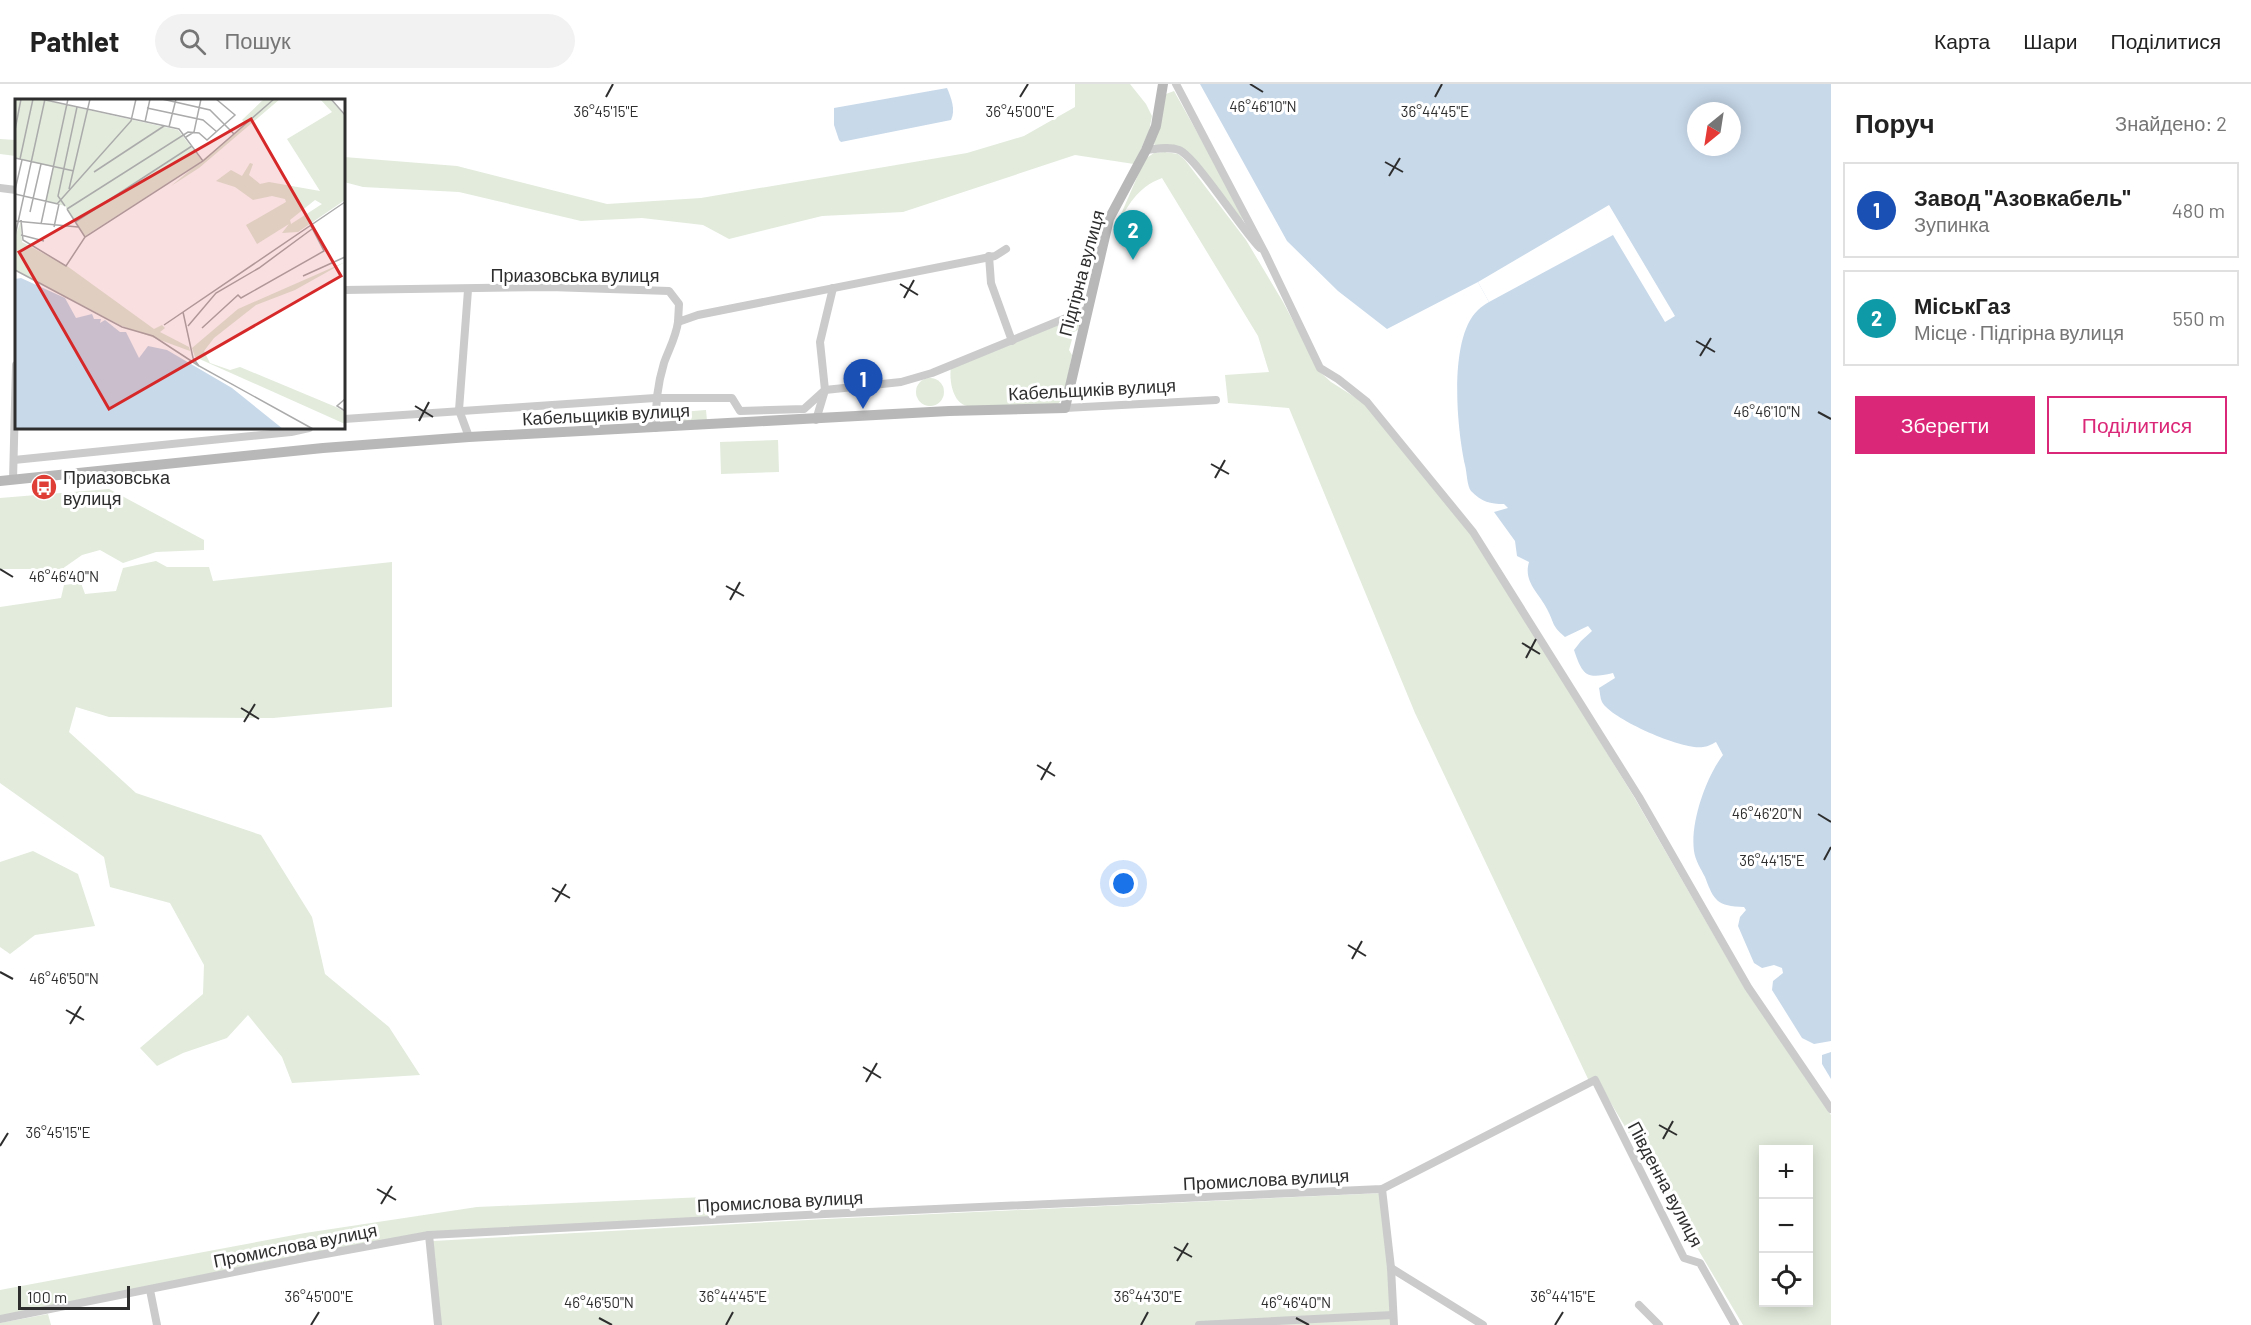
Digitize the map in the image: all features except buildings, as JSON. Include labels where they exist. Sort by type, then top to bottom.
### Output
[{"type":"street","name":"Підгірна вулиця","points":[[1065,408],[1109,219],[1146,150],[1156,126],[1163,84]]},
{"type":"street","points":[[1176,84],[1265,253],[1320,368],[1367,402],[1473,532],[1639,797],[1748,987],[1831,1109]]},
{"type":"street","points":[[1146,150],[1166,148],[1179,150],[1201,173],[1250,238],[1265,253]]},
{"type":"street","points":[[0,188],[15,190]]},
{"type":"street","points":[[656,428],[655,398],[678,322],[698,315],[995,256],[1006,249]]},
{"type":"street","points":[[989,256],[991,283],[1012,341]]},
{"type":"street","name":"Приазовська вулиця","points":[[345,290],[550,287],[669,291],[679,304],[678,322]]},
{"type":"street","points":[[816,420],[825,390],[820,342],[833,288]]},
{"type":"street","points":[[468,290],[459,410],[469,437]]},
{"type":"street","points":[[825,390],[901,382],[932,373],[1088,309]]},
{"type":"street","name":"Кабельщиків вулиця","points":[[345,419],[655,398],[732,398],[740,411],[804,410],[825,390]]},
{"type":"street","name":"Кабельщиків вулиця","points":[[0,482],[323,448],[469,437],[949,411],[1216,400]]},
{"type":"street","points":[[13,480],[15,414]]},
{"type":"street","points":[[14,460],[304,429]]},
{"type":"street","name":"Південна вулиця","points":[[1382,1189],[1595,1080],[1684,1258],[1700,1263],[1735,1325]]},
{"type":"street","points":[[1382,1189],[1391,1268],[1394,1325]]},
{"type":"street","name":"Промислова вулиця","points":[[0,1319],[429,1235],[837,1213],[1382,1189]]},
{"type":"street","points":[[429,1235],[438,1325]]},
{"type":"street","points":[[1391,1268],[1483,1325]]},
{"type":"street","points":[[150,1290],[157,1325]]},
{"type":"street","points":[[1639,1305],[1659,1325]]},
{"type":"street","points":[[1199,1325],[1393,1315]]},
{"type":"green space","points":[[1075,84],[1130,84],[1146,104],[1152,116],[1149,131],[1134,164],[1075,155],[903,212],[822,216],[729,239],[703,225],[642,218],[581,221],[459,192],[363,187],[345,182],[345,157],[457,166],[607,204],[701,198],[967,153],[1024,136],[1075,107]]},
{"type":"green space","points":[[1174,91],[1216,166],[1243,219],[1241,221],[1185,150],[1178,146],[1156,146],[1154,144],[1166,94]]},
{"type":"green space","points":[[0,139],[15,140],[15,156],[0,154]]},
{"type":"green space","points":[[1165,152],[1178,154],[1185,160],[1246,240],[1283,302],[1320,372],[1331,382],[1364,403],[1472,533],[1634,797],[1745,989],[1831,1115],[1831,1325],[1743,1325],[1596,1078],[1589,1081],[1415,713],[1289,408],[1228,403],[1225,375],[1269,372],[1258,336],[1162,178],[1139,192],[1115,228],[1145,159],[1154,153]]},
{"type":"green space","points":[[1081,316],[1078,330],[1074,332],[1069,350],[1072,355],[1064,396],[1058,404],[972,407],[964,405],[954,394],[951,367]]},
{"type":"green space","points":[[930,378],[940,382],[944,392],[940,402],[930,406],[920,402],[916,392],[920,382]]},
{"type":"green space","points":[[706,410],[707,421],[670,423],[669,413]]},
{"type":"green space","points":[[778,440],[779,472],[721,474],[720,442]]},
{"type":"green space","points":[[109,489],[204,540],[204,550],[156,552],[123,563],[100,550],[82,555],[62,569],[0,569],[0,498]]},
{"type":"green space","points":[[156,561],[167,567],[209,567],[213,581],[392,562],[392,707],[273,718],[109,717],[76,707],[69,732],[136,793],[261,835],[312,917],[325,974],[389,1027],[420,1075],[292,1083],[282,1057],[248,1015],[227,1038],[183,1053],[157,1066],[140,1048],[203,994],[204,965],[170,903],[110,887],[104,857],[0,783],[0,607],[61,598],[64,585],[81,583],[85,594],[116,591],[123,568]]},
{"type":"green space","points":[[33,851],[78,874],[95,926],[35,935],[10,954],[0,947],[0,862]]},
{"type":"green space","points":[[1384,1193],[1394,1325],[441,1325],[433,1241],[826,1219]]},
{"type":"green space","points":[[705,1197],[708,1217],[464,1230],[0,1317],[0,1290],[305,1233],[477,1207]]},
{"type":"green space","points":[[48,1314],[51,1325],[0,1325],[0,1323]]},
{"type":"water","points":[[1200,84],[1831,84],[1831,1041],[1814,1044],[1802,1038],[1772,990],[1773,981],[1783,973],[1782,968],[1774,965],[1762,968],[1754,963],[1738,926],[1740,917],[1746,910],[1744,907],[1722,903],[1714,897],[1696,858],[1693,840],[1697,814],[1705,788],[1723,755],[1716,742],[1703,747],[1680,744],[1633,725],[1608,709],[1602,702],[1599,688],[1615,678],[1613,673],[1597,676],[1587,674],[1580,666],[1574,650],[1592,631],[1588,626],[1565,637],[1557,630],[1530,581],[1529,562],[1517,556],[1515,541],[1494,512],[1508,508],[1504,504],[1483,500],[1470,489],[1459,430],[1457,384],[1462,341],[1468,323],[1478,310],[1489,302],[1478,282],[1387,329],[1338,291],[1287,241]]},
{"type":"water","points":[[947,88],[953,108],[951,120],[841,142],[839,140],[834,125],[834,108]]},
{"type":"water","points":[[1831,1052],[1831,1079],[1822,1064],[1822,1055]]},
{"type":"pier","points":[[1609,205],[1675,316],[1665,322],[1613,235],[1489,302],[1478,282]]},
{"type":"place","name":"МіськГаз","points":[[1133,260]]},
{"type":"place","name":"Завод \"Азовкабель\"","points":[[863,409]]},
{"type":"place","name":"Приазовська вулиця","points":[[44,487]]}]
